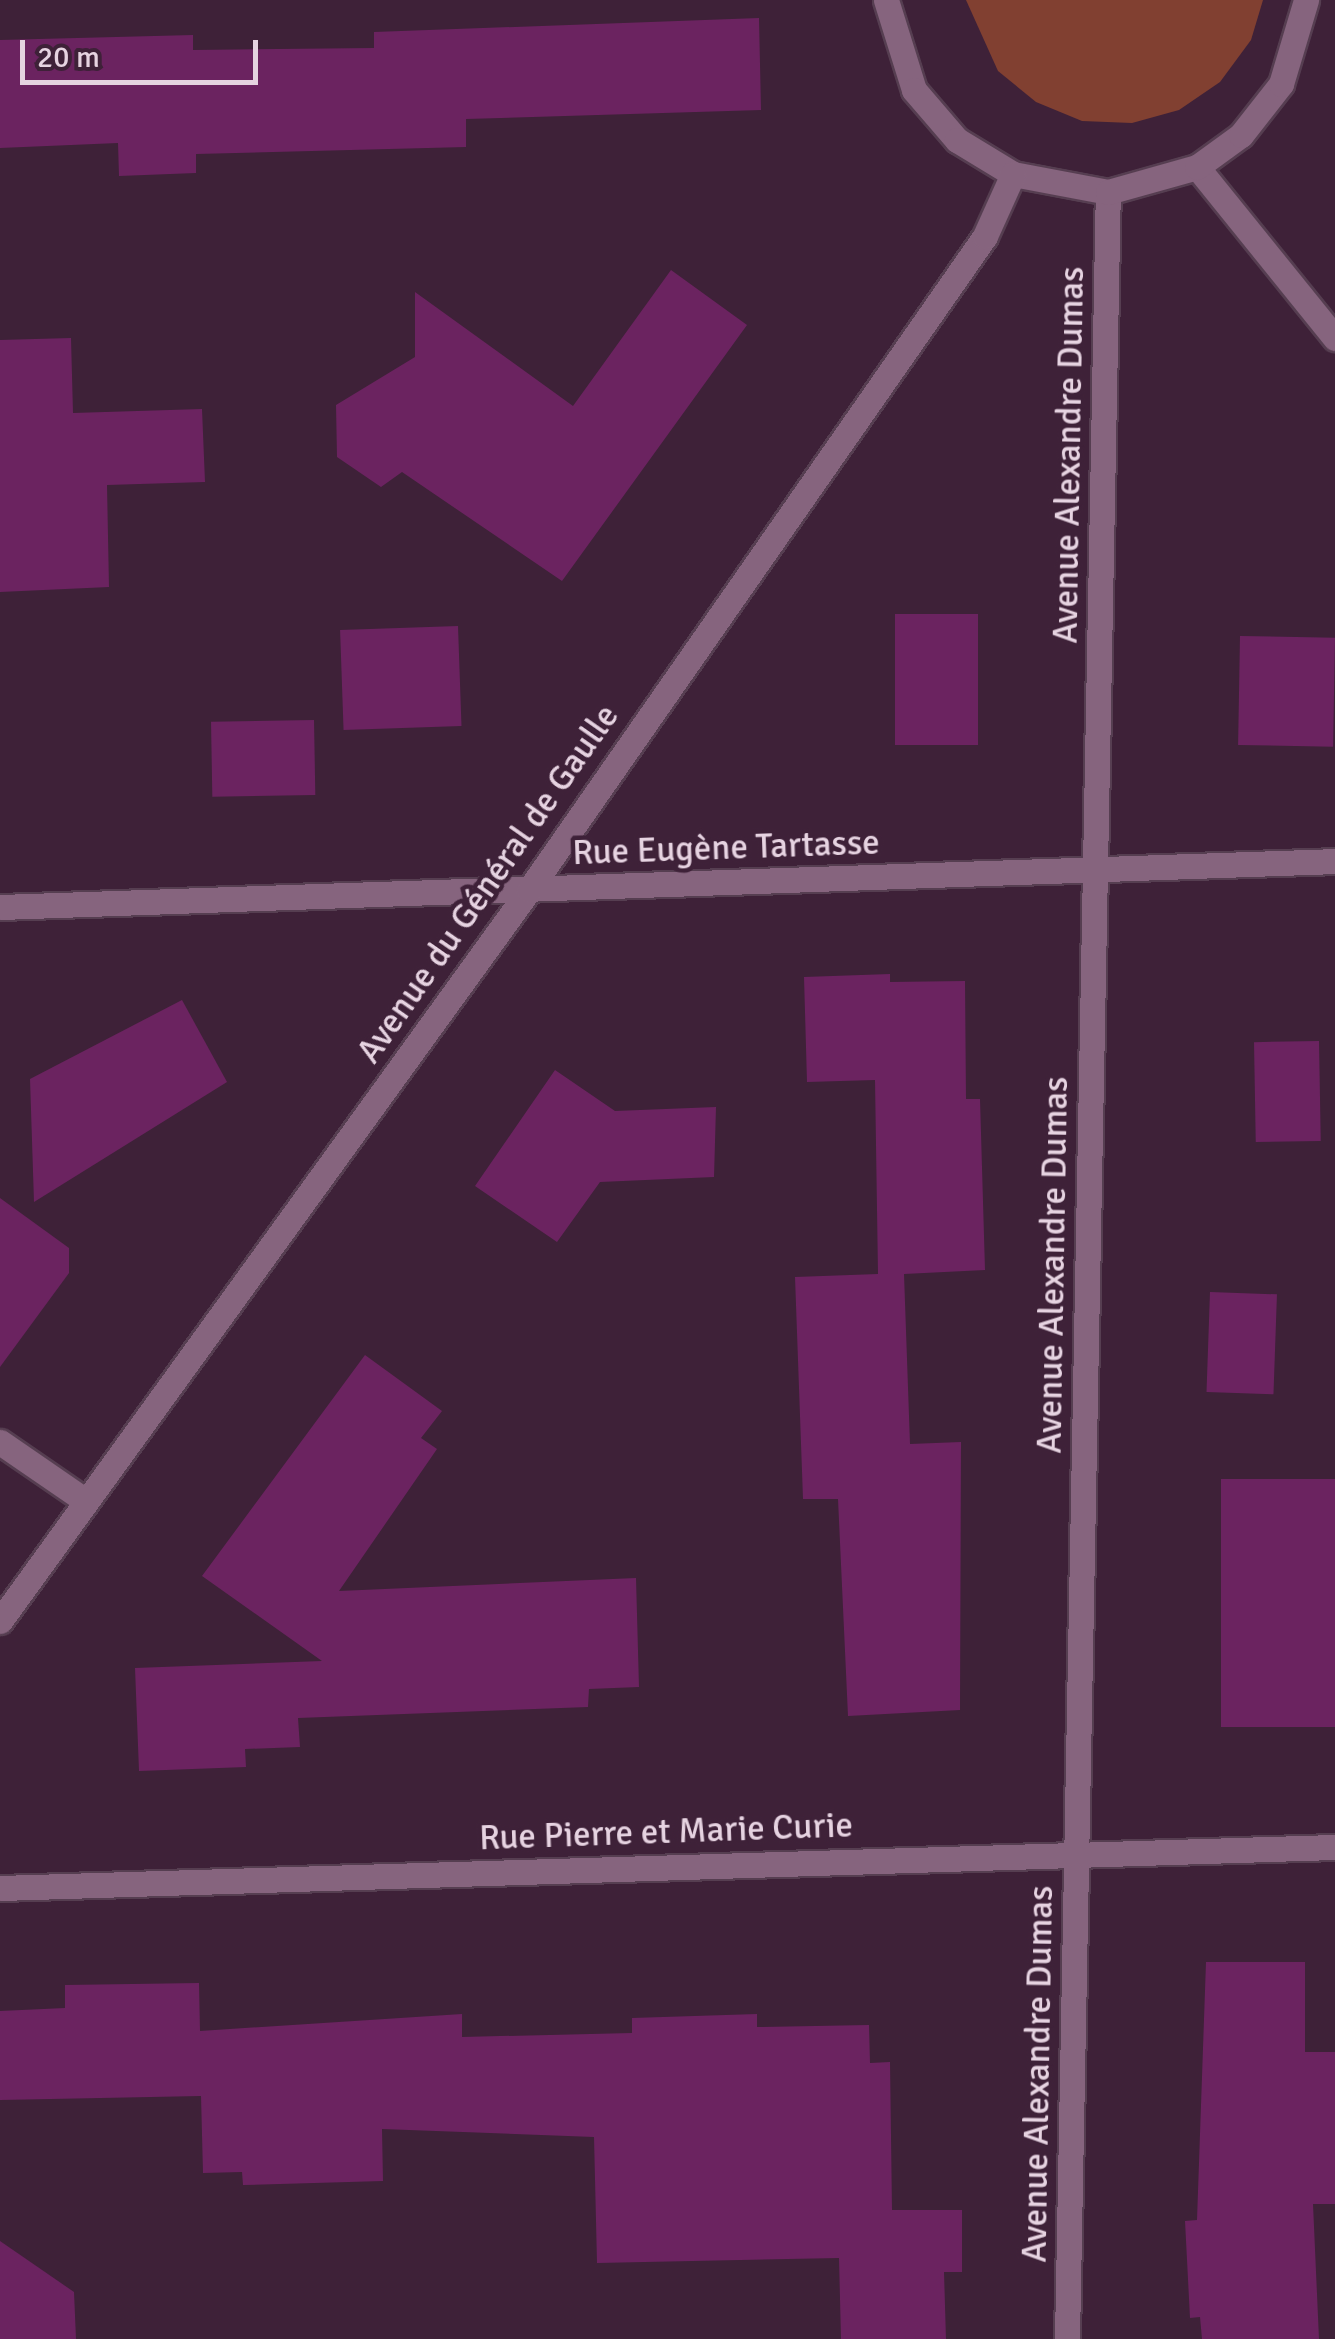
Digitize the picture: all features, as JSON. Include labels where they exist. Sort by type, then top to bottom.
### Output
[{"type":"street","points":[[886,0],[914,90],[957,140],[1013,174],[1108,192],[1197,166],[1240,135],[1282,84],[1306,0]]},
{"type":"street","points":[[1197,166],[1335,338]]},
{"type":"street","name":"Avenue du Général de Gaulle","points":[[0,1621],[528,890],[984,236],[1013,174]]},
{"type":"street","name":"Avenue Alexandre Dumas","points":[[1067,2339],[1108,192]]},
{"type":"street","name":"Rue Eugène Tartasse","points":[[0,907],[1335,861]]},
{"type":"street","points":[[0,1442],[86,1502]]},
{"type":"street","name":"Rue Pierre et Marie Curie","points":[[0,1888],[1335,1847]]},
{"type":"shaded area","points":[[966,0],[1263,0],[1251,40],[1220,82],[1179,110],[1132,123],[1082,121],[1036,102],[998,71]]},
{"type":"building","points":[[759,18],[761,110],[466,119],[466,147],[196,154],[196,173],[119,176],[118,143],[0,148],[0,40],[193,35],[193,50],[374,48],[374,32]]},
{"type":"building","points":[[671,270],[747,325],[562,581],[402,472],[381,487],[337,457],[336,405],[415,357],[415,292],[573,406]]},
{"type":"building","points":[[71,338],[73,413],[202,409],[205,482],[107,485],[109,587],[0,592],[0,340]]},
{"type":"building","points":[[895,614],[978,614],[978,745],[895,745]]},
{"type":"building","points":[[458,626],[461,726],[344,730],[340,630]]},
{"type":"building","points":[[1240,636],[1335,638],[1333,747],[1238,745]]},
{"type":"building","points":[[314,720],[315,795],[212,797],[211,722]]},
{"type":"building","points":[[890,974],[890,982],[965,981],[966,1099],[980,1099],[985,1270],[904,1274],[910,1444],[961,1442],[960,1710],[848,1716],[838,1499],[803,1499],[795,1277],[878,1274],[875,1080],[807,1082],[804,977]]},
{"type":"building","points":[[182,1000],[227,1082],[34,1202],[30,1079]]},
{"type":"building","points":[[1319,1041],[1321,1141],[1256,1142],[1254,1042]]},
{"type":"building","points":[[555,1070],[615,1111],[716,1107],[714,1177],[600,1182],[557,1242],[475,1186]]},
{"type":"building","points":[[0,1198],[69,1248],[69,1273],[0,1367]]},
{"type":"building","points":[[1210,1292],[1277,1294],[1273,1394],[1207,1392]]},
{"type":"building","points":[[365,1355],[442,1411],[421,1438],[437,1449],[339,1591],[636,1578],[639,1687],[589,1689],[588,1707],[298,1718],[300,1747],[245,1749],[246,1767],[139,1771],[135,1668],[322,1661],[202,1576]]},
{"type":"building","points":[[1221,1479],[1335,1479],[1335,1727],[1221,1727]]},
{"type":"building","points":[[1206,1962],[1305,1962],[1305,2052],[1335,2052],[1335,2204],[1313,2204],[1319,2339],[1202,2339],[1200,2317],[1190,2318],[1185,2221],[1197,2220]]},
{"type":"building","points":[[199,1983],[200,2031],[462,2014],[462,2037],[632,2033],[632,2018],[757,2014],[757,2027],[869,2025],[870,2063],[890,2062],[892,2210],[962,2210],[962,2272],[944,2272],[946,2339],[841,2339],[839,2258],[597,2263],[594,2137],[382,2129],[383,2181],[243,2185],[242,2172],[203,2173],[201,2096],[0,2100],[0,2011],[65,2008],[65,1985]]},
{"type":"building","points":[[0,2241],[74,2292],[76,2339],[0,2339]]}]
